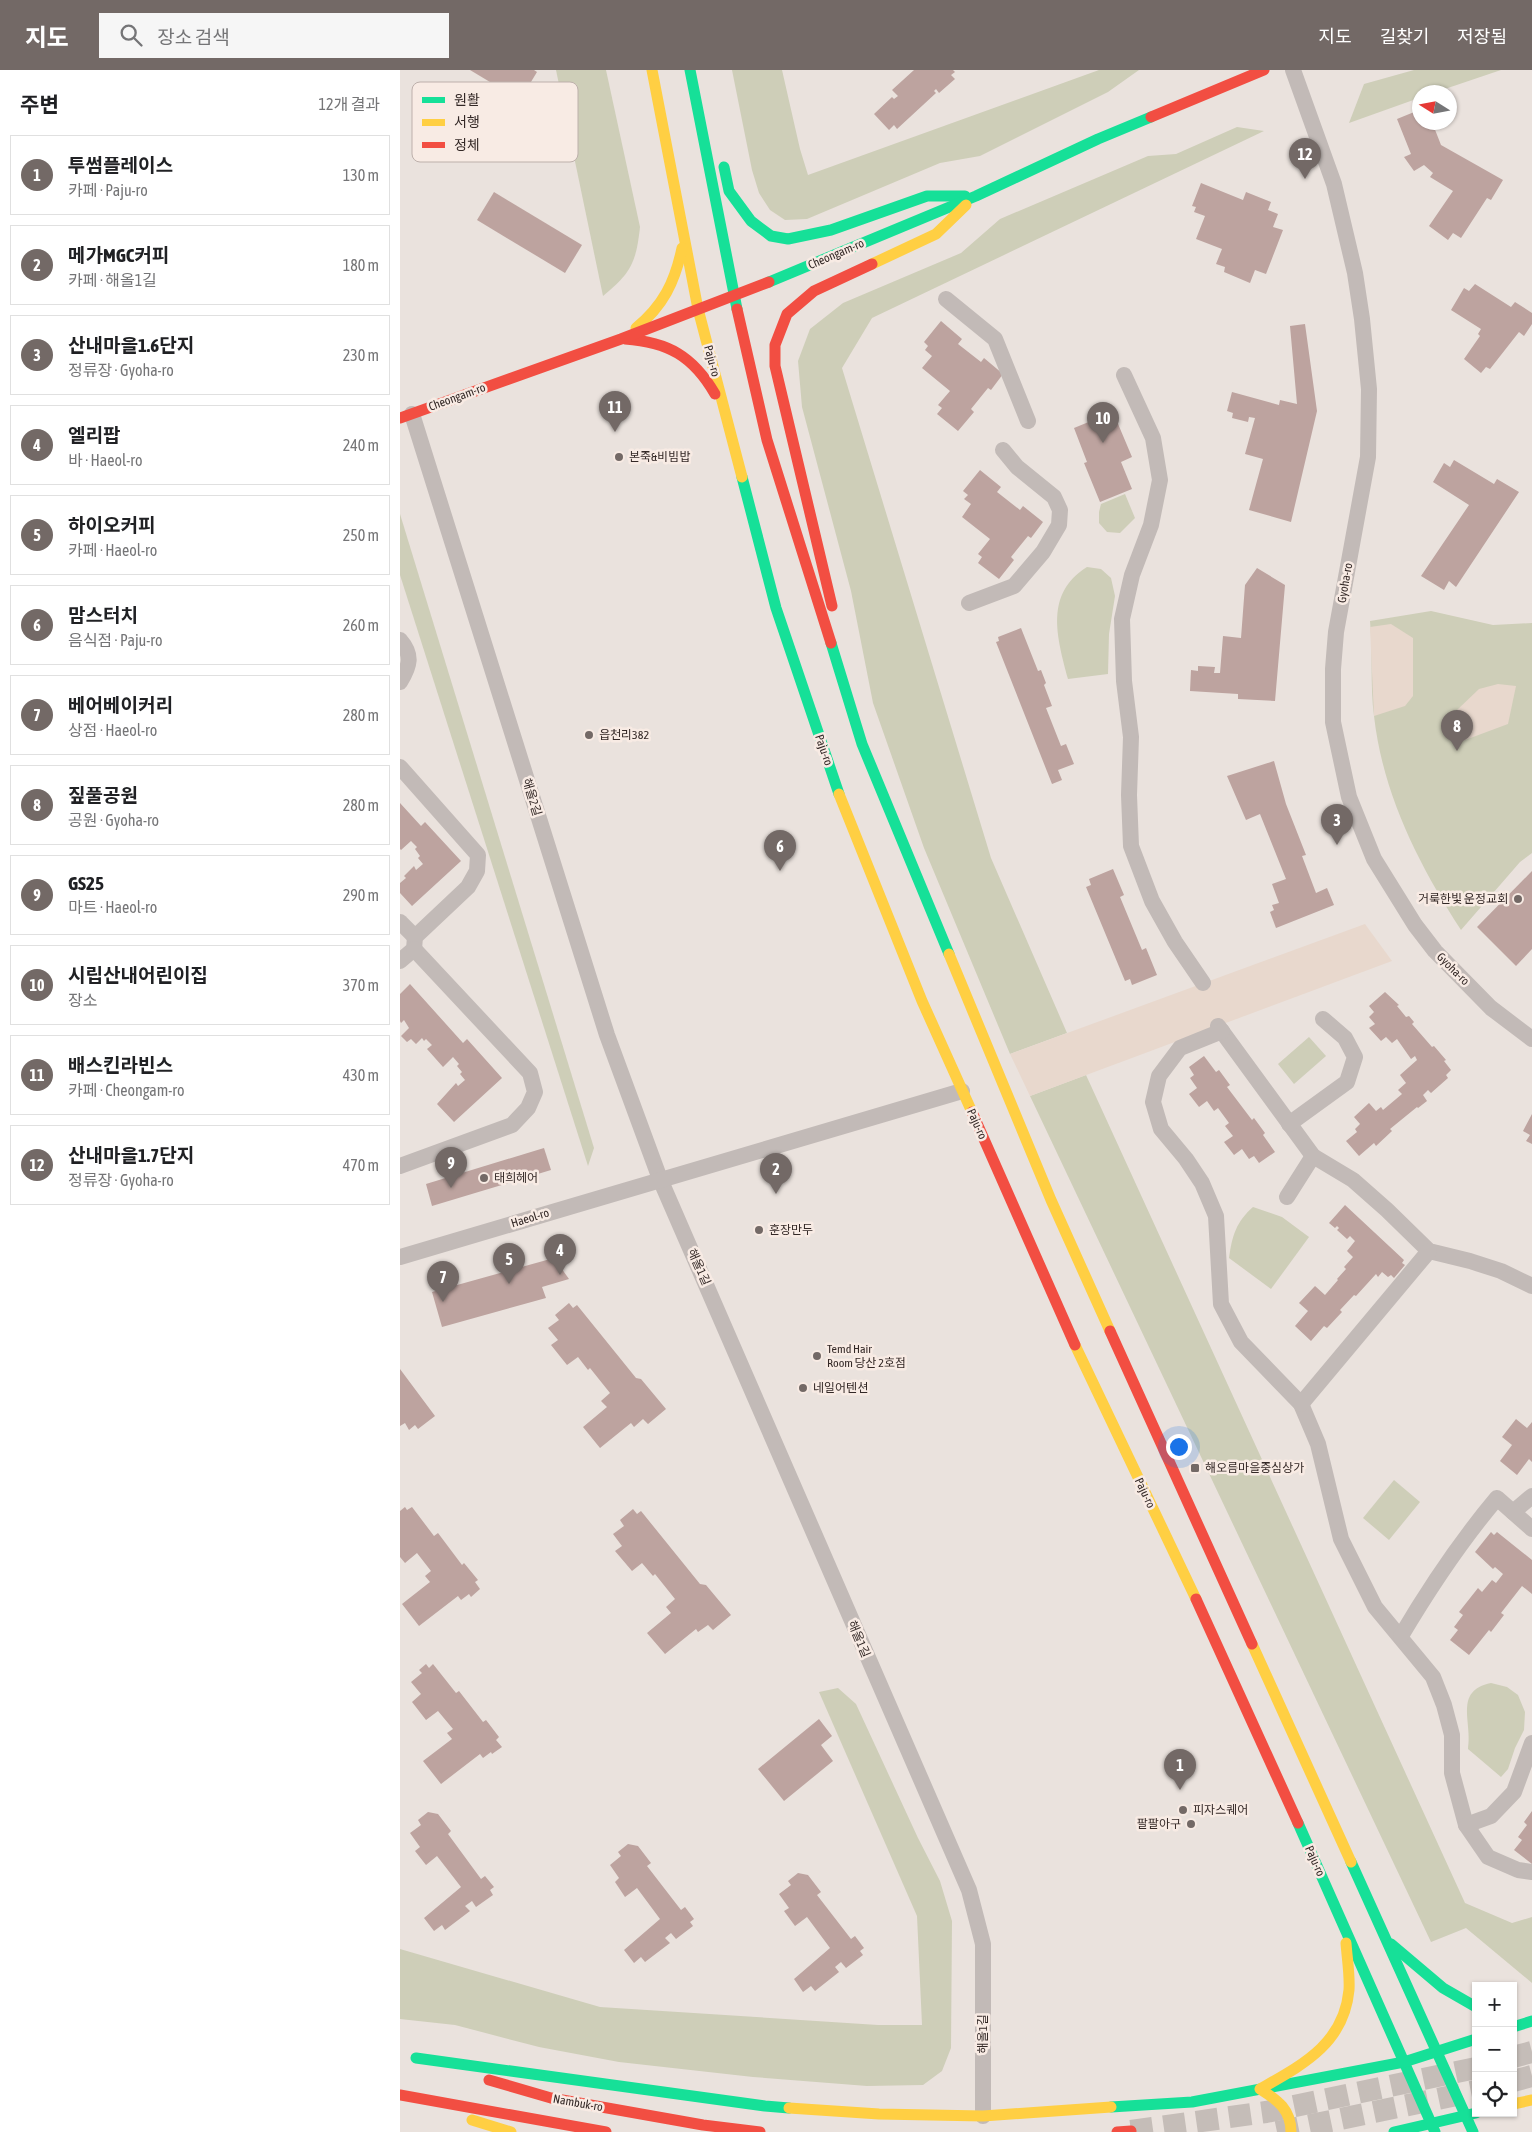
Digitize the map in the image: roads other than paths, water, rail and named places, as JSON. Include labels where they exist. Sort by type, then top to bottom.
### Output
[{"type":"main road","name":"Paju-ro","points":[[652,70],[698,309],[776,608],[842,804],[922,1002],[1080,1355],[1244,1702],[1433,2127]]},
{"type":"main road","points":[[690,70],[734,295],[768,440],[862,744],[1051,1200],[1437,2051],[1471,2114],[1473,2132]]},
{"type":"main road","name":"Cheongam-ro","points":[[406,416],[621,339],[734,295],[976,196],[1098,139],[1264,70]]},
{"type":"main road","points":[[721,154],[729,191],[751,221],[771,236],[788,240],[831,230],[927,196],[976,196]]},
{"type":"main road","points":[[838,664],[832,597],[775,366],[775,345],[787,314],[814,291],[936,234],[976,196]]},
{"type":"main road","points":[[621,339],[656,310],[669,293],[678,271],[682,247],[680,216]]},
{"type":"main road","points":[[621,339],[646,340],[668,346],[691,361],[708,381],[726,415]]},
{"type":"main road","points":[[1260,2089],[1300,2066],[1318,2052],[1339,2028],[1349,1990],[1344,1928]]},
{"type":"main road","points":[[1386,1939],[1426,1974],[1472,2005]]},
{"type":"main road","points":[[1517,2026],[1529,2022]]},
{"type":"main road","points":[[983,2116],[1192,2102],[1404,2062],[1472,2040]]},
{"type":"main road","name":"Nambuk-ro","points":[[760,2132],[704,2125],[550,2098],[412,2057],[765,2106],[879,2114],[983,2116]]},
{"type":"main road","points":[[1260,2089],[1278,2100],[1292,2120],[1291,2132]]},
{"type":"main road","points":[[400,2096],[511,2132]]},
{"type":"main road","name":"Nambuk-ro","points":[[400,2096],[606,2132]]},
{"type":"main road","points":[[1517,2103],[1532,2100]]},
{"type":"main road","points":[[1394,2132],[1433,2127],[1471,2114]]},
{"type":"main road","points":[[1117,2132],[1131,2131]]},
{"type":"street","name":"Gyoha-ro","points":[[1292,70],[1334,184],[1361,310],[1369,389],[1368,457],[1336,632],[1333,669],[1333,722],[1349,796],[1374,859],[1435,952],[1491,1008],[1532,1039]]},
{"type":"street","points":[[946,299],[995,339],[1028,421]]},
{"type":"street","points":[[1124,375],[1153,438],[1160,480],[1151,525],[1132,575],[1122,620],[1124,681],[1131,737],[1129,795],[1131,846],[1152,901],[1203,983]]},
{"type":"street","name":"해올2길","points":[[406,416],[607,1035],[660,1179]]},
{"type":"street","points":[[969,603],[1014,586],[1043,552],[1059,525],[1060,510],[1054,497],[1017,468],[1003,450]]},
{"type":"street","points":[[400,640],[408,648],[409,665],[400,682]]},
{"type":"street","points":[[400,767],[478,855],[477,871],[468,887],[414,943],[400,961]]},
{"type":"street","points":[[400,922],[414,943],[530,1073],[535,1092],[528,1108],[512,1125],[400,1166]]},
{"type":"street","points":[[1289,1124],[1347,1082],[1350,1074],[1355,1057],[1345,1038],[1323,1019]]},
{"type":"street","points":[[1532,1286],[1501,1271],[1429,1251],[1353,1180],[1313,1156],[1289,1124],[1278,1105],[1220,1028],[1180,1048],[1158,1076],[1153,1102],[1161,1129],[1186,1159],[1202,1183],[1216,1216],[1222,1304],[1241,1342],[1301,1404],[1318,1444],[1341,1539],[1375,1607],[1401,1636],[1433,1677],[1452,1735],[1452,1773],[1466,1825],[1488,1857],[1518,1870],[1532,1872]]},
{"type":"street","name":"Haeol-ro","points":[[400,1257],[962,1091]]},
{"type":"street","points":[[1287,1197],[1313,1156]]},
{"type":"street","name":"해올1길","points":[[660,1179],[969,1890],[983,1944],[983,2116]]},
{"type":"street","points":[[1301,1404],[1429,1251]]},
{"type":"street","points":[[1513,1512],[1532,1496]]},
{"type":"street","points":[[1401,1636],[1433,1582],[1468,1532],[1497,1498],[1532,1528]]},
{"type":"street","points":[[1466,1825],[1492,1816],[1514,1792],[1532,1743]]},
{"type":"tunnel","points":[[1517,2056],[1532,2052]]},
{"type":"tunnel","points":[[1131,2131],[1266,2112],[1472,2069]]},
{"type":"tunnel","points":[[1517,2080],[1532,2076]]},
{"type":"tunnel","points":[[1277,2132],[1472,2092]]},
{"type":"place","name":"산내마을1.7단지","points":[[1305,179]]},
{"type":"place","name":"배스킨라빈스","points":[[615,432]]},
{"type":"place","name":"시립산내어린이집","points":[[1103,443]]},
{"type":"place","name":"본죽&비빔밥","points":[[619,457]]},
{"type":"place","name":"읍천리382","points":[[589,735]]},
{"type":"place","name":"짚풀공원","points":[[1457,751]]},
{"type":"place","name":"산내마을1.6단지","points":[[1337,845]]},
{"type":"place","name":"맘스터치","points":[[780,871]]},
{"type":"place","name":"거룩한빛 운정교회","points":[[1518,899]]},
{"type":"place","name":"태희헤어","points":[[484,1178]]},
{"type":"place","name":"GS25","points":[[451,1188]]},
{"type":"place","name":"메가MGC커피","points":[[776,1194]]},
{"type":"place","name":"훈장만두","points":[[759,1230]]},
{"type":"place","name":"엘리팝","points":[[560,1275]]},
{"type":"place","name":"하이오커피","points":[[509,1284]]},
{"type":"place","name":"베어베이커리","points":[[443,1302]]},
{"type":"place","name":"Temd Hair Room 당산 2호점","points":[[817,1356]]},
{"type":"place","name":"네일어텐션","points":[[803,1388]]},
{"type":"place","name":"해오름마을중심상가","points":[[1195,1468]]},
{"type":"place","name":"투썸플레이스","points":[[1180,1790]]},
{"type":"place","name":"피자스퀘어","points":[[1183,1810]]},
{"type":"place","name":"팔팔아구","points":[[1191,1824]]}]
